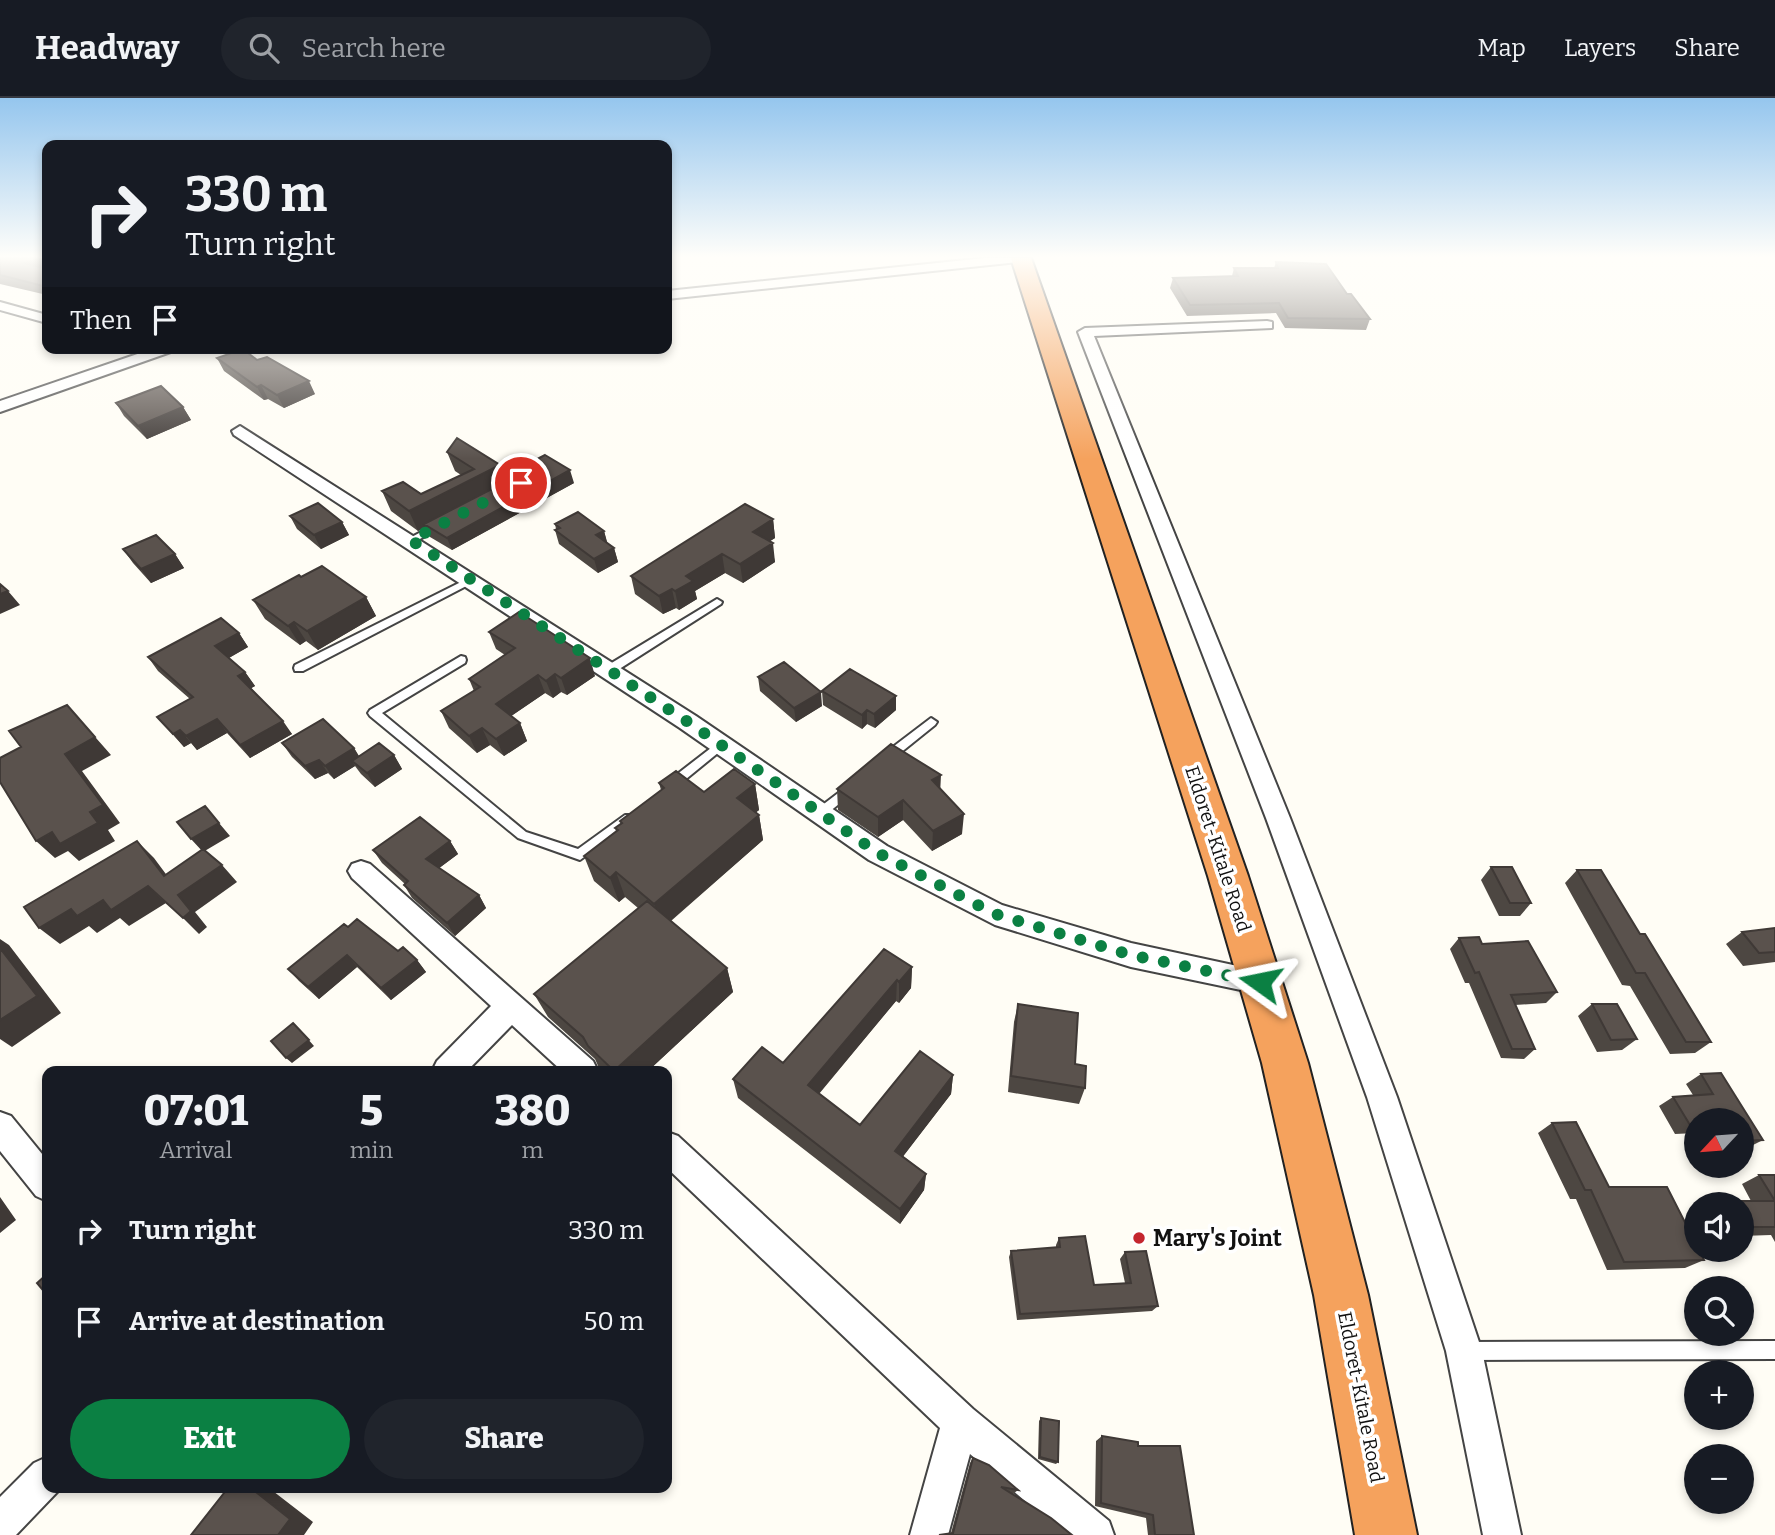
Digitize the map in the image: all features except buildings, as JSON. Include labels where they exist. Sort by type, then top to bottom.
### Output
[{"type":"highway","name":"Eldoret-Kitale Road","points":[[1042,325],[1224,863],[1260,982],[1315,1177],[1359,1383],[1386,1535]]},
{"type":"street","points":[[1265,325],[1085,332],[1273,806],[1377,1084],[1464,1352],[1502,1535]]},
{"type":"street","points":[[0,407],[149,354]]},
{"type":"street","points":[[240,431],[609,670],[878,853],[995,914],[1131,955],[1260,982]]},
{"type":"street","points":[[360,871],[577,1066]]},
{"type":"street","points":[[452,1066],[511,1006]]},
{"type":"street","points":[[1,1132],[42,1179]]},
{"type":"street","points":[[672,1152],[960,1422],[1095,1535]]},
{"type":"street","points":[[929,1535],[960,1422]]},
{"type":"street","points":[[8,1521],[42,1482]]},
{"type":"lane","points":[[411,540],[448,521]]},
{"type":"lane","points":[[299,668],[471,579]]},
{"type":"lane","points":[[609,670],[717,602]]},
{"type":"lane","points":[[461,660],[374,713],[522,835],[580,855],[636,812]]},
{"type":"lane","points":[[879,765],[931,722]]},
{"type":"lane","points":[[657,795],[720,745]]},
{"type":"lane","points":[[820,813],[859,781]]},
{"type":"lane","points":[[1464,1352],[1775,1350]]},
{"type":"place","name":"Mary's Joint","points":[[1139,1238]]},
{"type":"route","points":[[521,483],[411,540],[688,722],[878,853],[995,914],[1131,955],[1260,982]]}]
